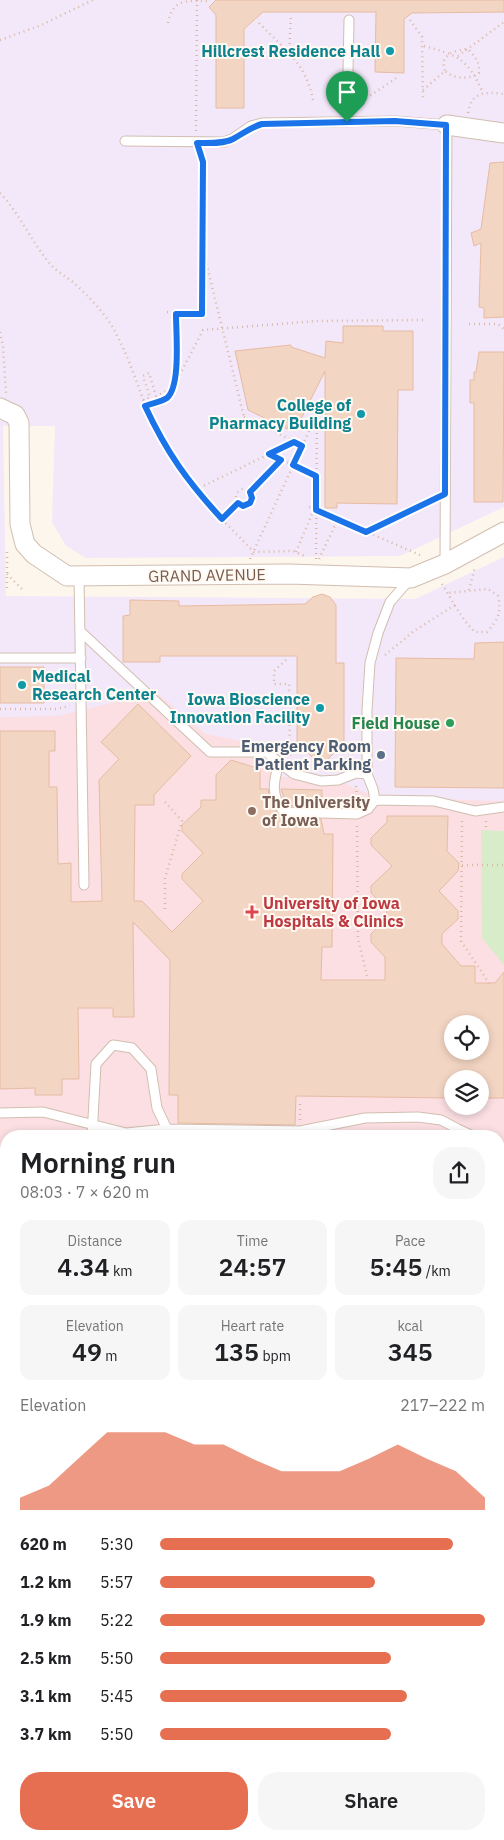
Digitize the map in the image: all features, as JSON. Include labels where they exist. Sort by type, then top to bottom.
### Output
[{"type":"street","points":[[446,125],[504,133]]},
{"type":"street","name":"GRAND AVENUE","points":[[3,409],[15,415],[20,434],[20,524],[25,544],[34,554],[67,576],[289,574],[411,578],[443,572],[503,533]]},
{"type":"lane","points":[[347,122],[349,20]]},
{"type":"lane","points":[[125,141],[224,142],[251,126],[262,124],[395,121],[446,125],[443,572]]},
{"type":"lane","points":[[79,577],[84,885]]},
{"type":"lane","points":[[280,764],[273,780],[274,795],[275,802],[284,812],[357,814],[368,809],[374,800],[373,789],[367,774],[367,710],[370,663],[378,633],[390,602],[411,578]]},
{"type":"lane","points":[[80,631],[210,752],[266,752],[294,774],[321,782],[338,780],[356,773],[367,774]]},
{"type":"lane","points":[[0,658],[81,658]]},
{"type":"lane","points":[[374,800],[434,801],[462,809],[486,811],[504,807]]},
{"type":"lane","points":[[92,1130],[96,1064],[113,1045],[132,1048],[151,1069],[157,1108],[167,1129]]},
{"type":"lane","points":[[0,1113],[42,1112],[109,1130]]},
{"type":"lane","points":[[324,1130],[365,1118],[418,1117],[441,1120],[460,1130]]},
{"type":"lane","points":[[160,1130],[207,1130]]},
{"type":"path","points":[[0,40],[39,26],[93,0]]},
{"type":"path","points":[[167,312],[202,314],[203,162],[197,143],[197,0]]},
{"type":"path","points":[[168,23],[170,10],[177,3],[197,0],[208,1]]},
{"type":"path","points":[[290,54],[291,15]]},
{"type":"path","points":[[410,20],[422,37],[423,101]]},
{"type":"path","points":[[458,56],[504,22]]},
{"type":"path","points":[[259,23],[301,66],[309,79],[313,100]]},
{"type":"path","points":[[423,46],[458,56],[471,68],[483,93]]},
{"type":"path","points":[[468,49],[480,66],[479,73],[475,76],[458,78],[445,71],[443,62],[450,54],[468,49]]},
{"type":"path","points":[[249,53],[290,54]]},
{"type":"path","points":[[423,90],[445,71]]},
{"type":"path","points":[[362,101],[398,77]]},
{"type":"path","points":[[468,116],[472,99],[483,93],[504,94]]},
{"type":"path","points":[[0,193],[15,208],[28,234],[53,267],[74,284],[108,320],[124,348],[142,400],[164,447],[195,490],[254,552],[296,552],[317,560]]},
{"type":"path","points":[[203,250],[246,425]]},
{"type":"path","points":[[173,388],[176,376],[176,314]]},
{"type":"path","points":[[145,406],[167,397],[203,330],[317,321],[423,320]]},
{"type":"path","points":[[469,324],[504,324]]},
{"type":"path","points":[[498,324],[504,328]]},
{"type":"path","points":[[0,332],[3,346],[3,409]]},
{"type":"path","points":[[142,400],[150,397],[143,376],[149,373],[156,396],[173,388]]},
{"type":"path","points":[[317,405],[315,509],[317,560]]},
{"type":"path","points":[[254,552],[316,415]]},
{"type":"path","points":[[244,417],[302,446]]},
{"type":"path","points":[[195,490],[294,442]]},
{"type":"path","points":[[269,454],[316,476]]},
{"type":"path","points":[[250,492],[281,460]]},
{"type":"path","points":[[244,489],[250,492],[252,498],[250,503],[243,506],[238,503],[235,498],[239,491],[244,489]]},
{"type":"path","points":[[366,532],[445,494]]},
{"type":"path","points":[[222,519],[238,503]]},
{"type":"path","points":[[309,507],[421,555]]},
{"type":"path","points":[[296,552],[315,509]]},
{"type":"path","points":[[317,560],[338,519]]},
{"type":"path","points":[[468,590],[476,563]]},
{"type":"path","points":[[443,572],[448,593],[467,624],[476,632],[487,632],[495,623],[501,609],[498,596],[488,589],[448,593]]},
{"type":"path","points":[[7,588],[8,574],[22,589]]},
{"type":"path","points":[[286,660],[274,671],[274,684],[290,684],[290,757],[297,761]]},
{"type":"path","points":[[0,710],[56,709],[70,706]]},
{"type":"path","points":[[325,769],[342,764],[356,749]]},
{"type":"path","points":[[165,802],[182,821],[165,878],[165,911]]},
{"type":"path","points":[[462,809],[461,941],[489,983]]},
{"type":"path","points":[[357,822],[358,939],[368,980]]},
{"type":"path","points":[[462,865],[504,865]]},
{"type":"shaded area","name":"The University of Iowa","points":[[0,0],[504,0],[504,507],[400,556],[86,558],[66,546],[52,522],[55,426],[3,426],[6,596],[415,599],[504,557],[504,1130],[0,1130]]},
{"type":"shaded area","name":"University of Iowa Hospitals & Clinics","points":[[156,692],[206,734],[247,742],[283,777],[330,777],[376,797],[504,801],[504,1130],[0,1130],[0,717],[58,716]]},
{"type":"green space","points":[[481,830],[504,831],[504,965],[482,938]]},
{"type":"building","name":"Hillcrest Residence Hall","points":[[216,0],[504,0],[504,12],[412,13],[404,19],[404,73],[375,72],[376,12],[263,12],[244,29],[244,108],[216,108],[216,15],[209,7]]},
{"type":"building","points":[[504,162],[504,317],[484,318],[484,308],[479,307],[481,243],[474,246],[471,233],[481,229],[490,163]]},
{"type":"building","name":"College of Pharmacy Building","points":[[343,326],[383,326],[383,331],[413,331],[413,390],[398,390],[397,504],[337,503],[337,508],[325,508],[325,371],[299,423],[289,424],[287,429],[248,410],[235,351],[291,345],[291,347],[325,358],[326,341],[343,343]]},
{"type":"building","points":[[479,352],[504,352],[503,502],[474,502],[474,403],[470,403],[470,380],[474,380]]},
{"type":"building","name":"Iowa Bioscience Innovation Facility","points":[[322,594],[330,597],[336,605],[336,663],[344,663],[344,751],[336,751],[321,766],[306,751],[297,751],[297,656],[160,656],[160,662],[123,662],[123,616],[130,615],[130,600],[179,601],[179,606],[305,604],[313,597]]},
{"type":"building","name":"Field House","points":[[504,642],[504,788],[395,787],[396,658],[474,659],[475,643]]},
{"type":"building","name":"Medical Research Center","points":[[0,667],[44,667],[44,703],[0,703]]},
{"type":"building","name":"University of Iowa Hospitals & Clinics","points":[[138,704],[191,756],[154,795],[154,805],[135,805],[134,901],[142,901],[172,932],[203,901],[182,879],[182,874],[203,853],[182,831],[182,825],[201,807],[201,800],[216,800],[216,775],[231,760],[260,769],[260,789],[268,789],[271,803],[281,817],[321,819],[324,834],[333,834],[332,947],[322,947],[321,980],[385,980],[385,957],[371,942],[371,934],[386,919],[387,909],[371,893],[371,886],[392,866],[371,845],[371,838],[387,822],[387,816],[448,816],[447,851],[459,863],[458,871],[439,891],[458,911],[458,919],[442,934],[442,944],[461,966],[475,966],[475,983],[495,983],[504,972],[504,1098],[489,1098],[489,1070],[444,1070],[444,1098],[296,1096],[295,1125],[178,1123],[178,1095],[169,1095],[170,960],[133,922],[134,1017],[113,1017],[113,1008],[78,1008],[79,1079],[62,1079],[62,1095],[35,1095],[35,1088],[0,1089],[0,731],[55,731],[55,751],[49,751],[49,787],[57,787],[58,864],[71,863],[71,902],[102,901],[99,780],[119,759],[101,742]]},
{"type":"building","points":[[281,789],[322,790],[322,807],[287,806]]},
{"type":"place","name":"Hillcrest Residence Hall","points":[[390,51]]},
{"type":"place","name":"College of Pharmacy Building","points":[[361,414]]},
{"type":"place","name":"Medical Research Center","points":[[22,685]]},
{"type":"place","name":"Iowa Bioscience Innovation Facility","points":[[320,708]]},
{"type":"place","name":"Field House","points":[[450,723]]},
{"type":"place","name":"Emergency Room Patient Parking","points":[[381,755]]},
{"type":"place","name":"The University of Iowa","points":[[252,811]]},
{"type":"place","name":"University of Iowa Hospitals & Clinics","points":[[252,912]]},
{"type":"route","points":[[395,121],[446,125],[445,494],[366,532],[316,510],[316,476],[293,465],[302,446],[294,442],[269,454],[281,460],[250,492],[252,498],[250,503],[243,506],[238,503],[222,519],[178,468],[164,447],[145,406],[167,397],[173,388],[176,376],[176,314],[202,314],[203,162],[197,143],[224,142],[244,132],[251,126],[262,124],[347,122],[395,121]]}]
